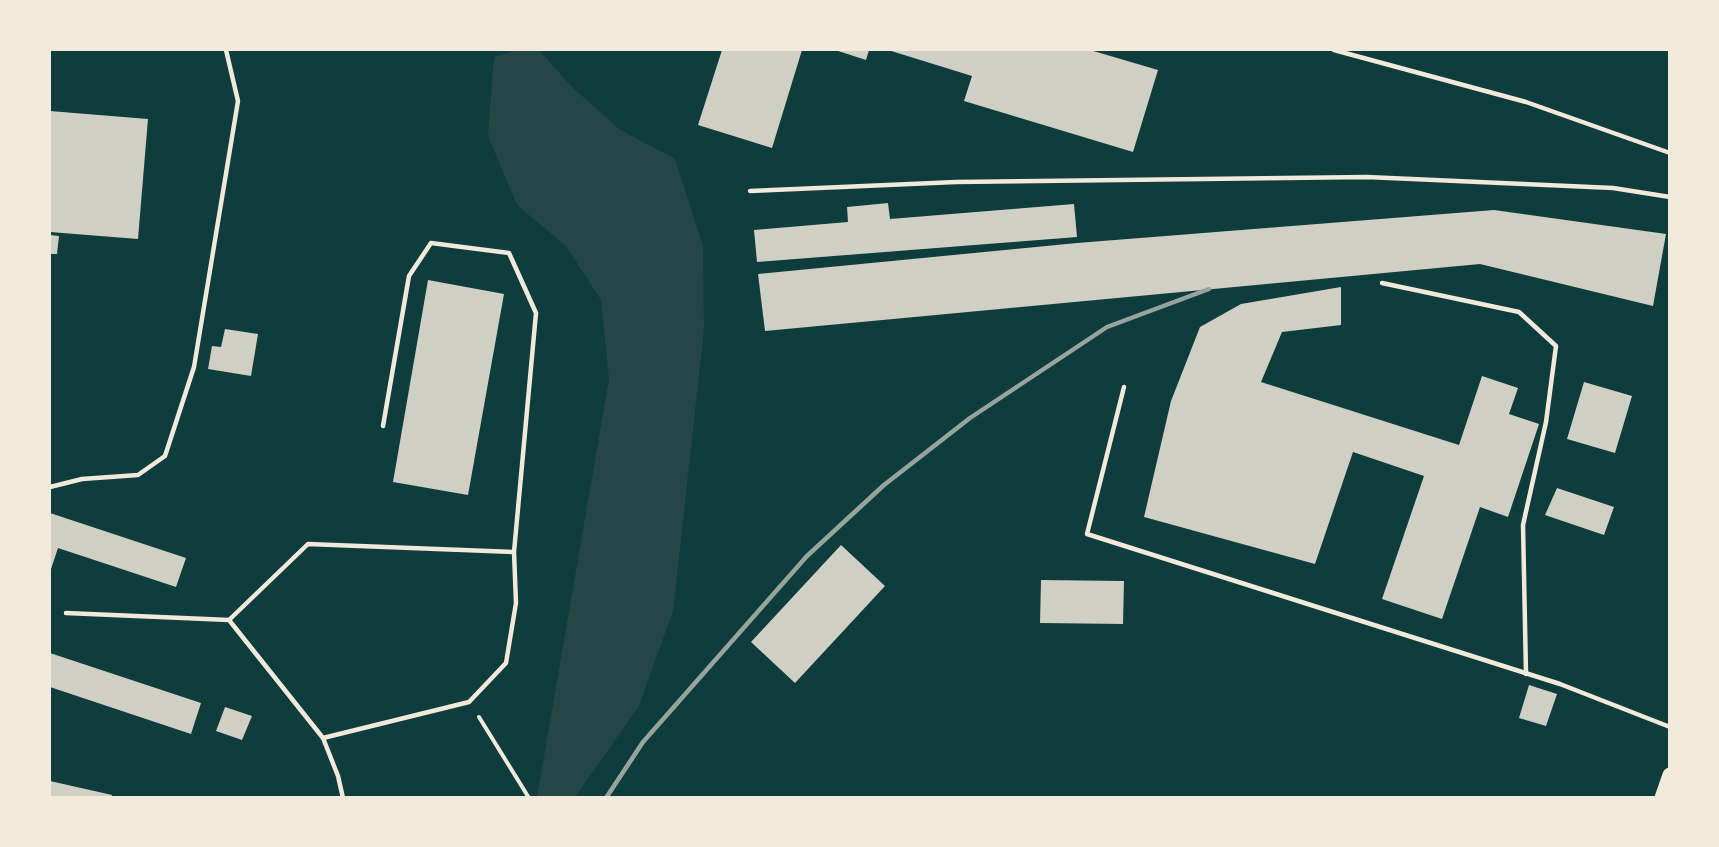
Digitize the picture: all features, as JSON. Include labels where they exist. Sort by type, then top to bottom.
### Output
[{"type":"main road","points":[[1662,798],[1670,775]]},
{"type":"lane","points":[[50,488],[82,479],[138,475],[165,456],[194,367],[238,101],[226,50]]},
{"type":"lane","points":[[1334,50],[1526,102],[1670,153]]},
{"type":"lane","points":[[750,191],[956,182],[1367,177],[1614,188],[1670,197]]},
{"type":"lane","points":[[323,738],[469,702],[506,663],[516,603],[514,552],[536,313],[509,253],[431,243],[409,276],[383,426]]},
{"type":"lane","points":[[1382,283],[1519,312],[1556,346],[1546,422],[1523,525],[1526,674]]},
{"type":"lane","points":[[1124,387],[1087,534],[1560,684],[1670,726]]},
{"type":"lane","points":[[66,613],[229,620],[308,544],[514,552]]},
{"type":"lane","points":[[229,620],[323,738],[344,798]]},
{"type":"path","points":[[469,702],[529,798]]},
{"type":"shaded area","points":[[516,50],[539,50],[570,85],[619,129],[675,159],[703,246],[704,329],[673,611],[639,706],[575,797],[537,797],[609,379],[601,300],[566,246],[517,205],[488,136],[494,57]]},
{"type":"building","points":[[722,50],[802,50],[772,148],[698,125]]},
{"type":"building","points":[[835,50],[869,50],[866,60]]},
{"type":"building","points":[[888,50],[1090,50],[1158,70],[1133,152],[964,101],[972,76]]},
{"type":"building","points":[[50,111],[148,119],[138,239],[50,232]]},
{"type":"building","points":[[888,203],[890,219],[1074,204],[1077,237],[757,262],[754,230],[848,222],[847,207]]},
{"type":"building","points":[[1494,210],[1666,234],[1653,306],[1480,264],[765,331],[758,274],[1077,243]]},
{"type":"building","points":[[50,235],[59,236],[57,254],[50,254]]},
{"type":"building","points":[[428,280],[504,294],[468,495],[393,482]]},
{"type":"building","points":[[1341,287],[1341,325],[1282,332],[1261,382],[1459,445],[1482,376],[1518,388],[1509,414],[1539,424],[1508,517],[1480,507],[1442,619],[1382,599],[1424,476],[1353,452],[1315,564],[1144,517],[1171,401],[1200,327],[1241,304]]},
{"type":"building","points":[[225,329],[258,334],[251,376],[208,369],[212,346],[221,347]]},
{"type":"building","points":[[1584,382],[1632,396],[1615,453],[1567,439]]},
{"type":"building","points":[[1557,488],[1614,507],[1604,535],[1545,515]]},
{"type":"building","points":[[50,513],[186,558],[176,587],[58,548],[50,572]]},
{"type":"building","points":[[841,545],[885,586],[795,683],[751,642]]},
{"type":"building","points":[[1041,580],[1124,581],[1123,624],[1040,623]]},
{"type":"building","points":[[50,653],[201,703],[191,734],[50,687]]},
{"type":"building","points":[[1529,685],[1557,694],[1546,726],[1519,718]]},
{"type":"building","points":[[225,707],[252,716],[242,740],[216,731]]},
{"type":"building","points":[[50,781],[112,795],[111,798],[50,798]]},
{"type":"railway","points":[[606,798],[643,742],[807,556],[884,485],[970,418],[1107,327],[1209,289]]}]
